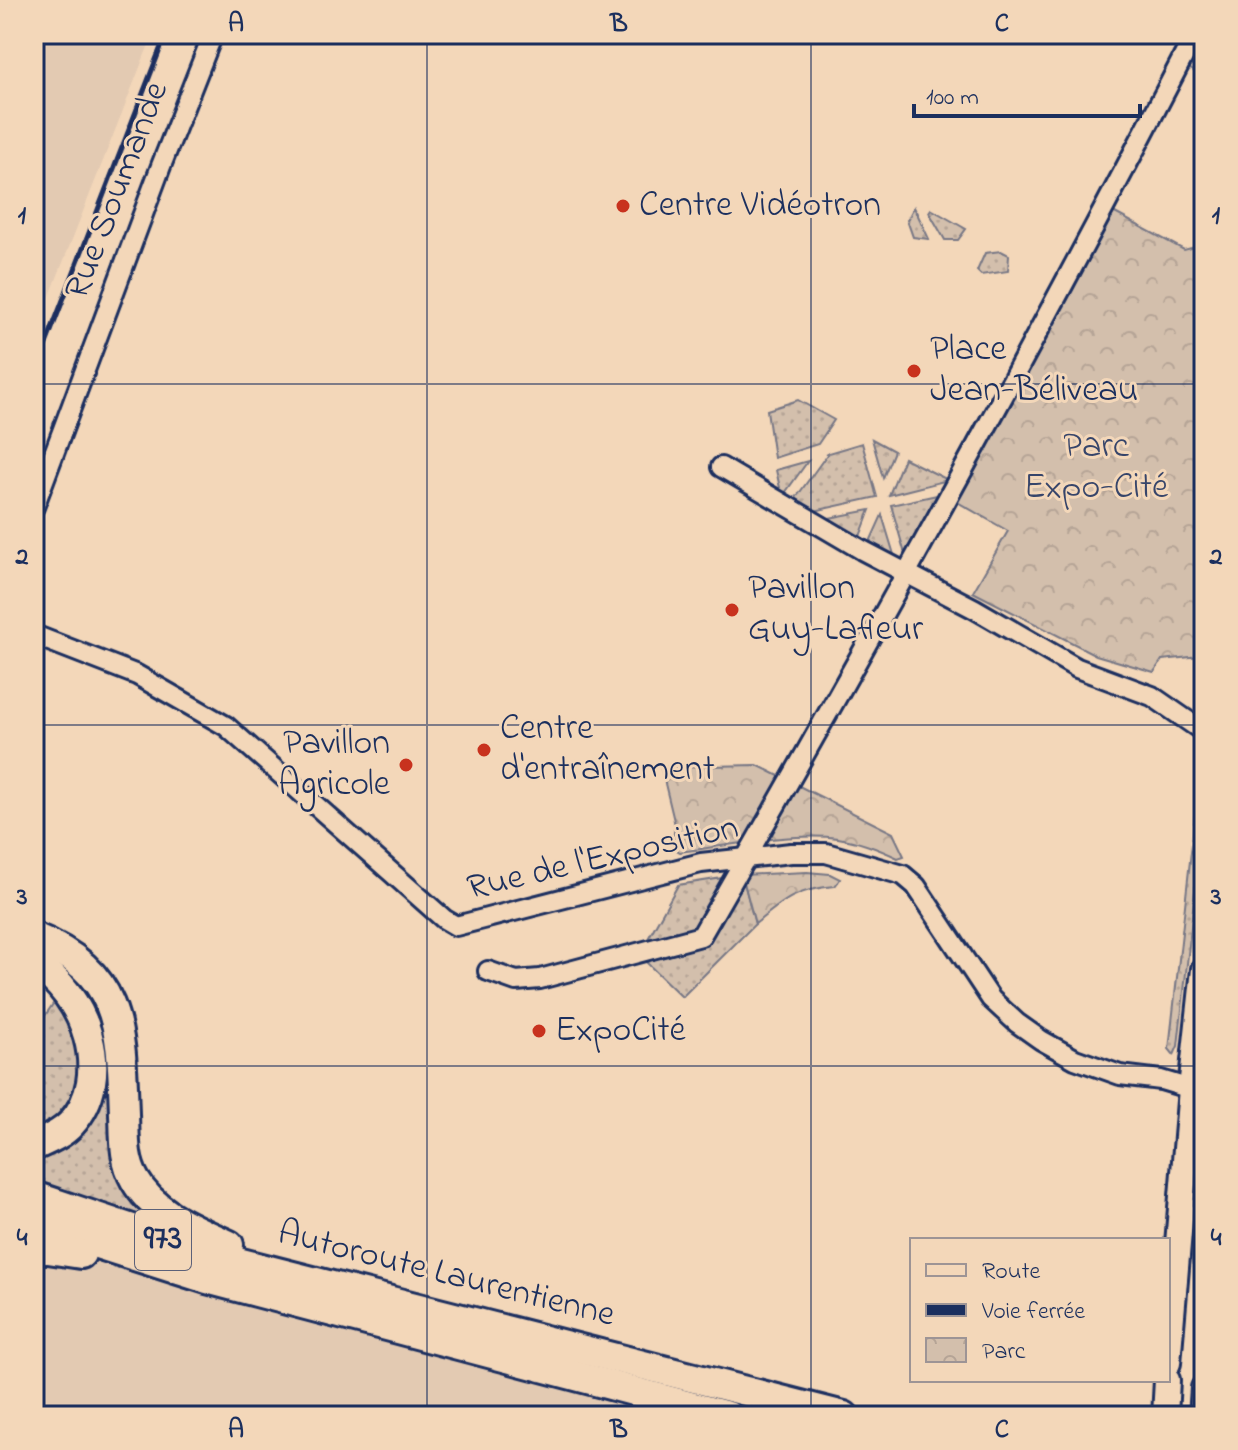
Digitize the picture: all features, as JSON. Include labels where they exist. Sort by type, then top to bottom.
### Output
[{"type":"highway","points":[[34,937],[63,950],[81,964],[108,1000],[121,1044],[125,1152],[129,1167],[145,1194],[162,1210],[183,1223],[295,1276]]},
{"type":"highway","points":[[34,964],[54,979],[77,1007],[90,1043],[91,1065],[89,1088],[82,1107],[71,1123],[34,1146]]},
{"type":"highway","name":"Autoroute Laurentienne","points":[[34,1196],[170,1242],[295,1276],[844,1416]]},
{"type":"highway","name":"Autoroute Laurentienne","points":[[34,1224],[143,1260],[728,1416]]},
{"type":"highway","points":[[34,1249],[75,1253],[111,1262],[143,1260]]},
{"type":"highway","points":[[546,1369],[651,1416]]},
{"type":"main road","points":[[1170,1344],[1197,1089],[1204,969]]},
{"type":"main road","points":[[1165,1416],[1167,1382]]},
{"type":"main road","points":[[1202,1416],[1204,1388]]},
{"type":"street","name":"Rue Soumande","points":[[34,507],[213,34]]},
{"type":"street","points":[[488,971],[516,981],[540,979],[701,936],[958,482],[1109,202],[1195,34]]},
{"type":"street","points":[[721,467],[1077,668],[1152,696],[1204,732]]},
{"type":"street","name":"Rue de l'Exposition","points":[[34,635],[137,675],[226,726],[444,919],[456,926],[695,865],[746,857],[826,853],[903,875],[916,886],[991,999],[1017,1023],[1075,1059],[1120,1075],[1161,1080],[1197,1089]]},
{"type":"shaded area","points":[[34,34],[153,34],[34,336]]},
{"type":"shaded area","points":[[34,1249],[75,1253],[546,1369],[651,1416],[34,1416]]},
{"type":"green space","points":[[1204,35],[1204,77],[1187,67]]},
{"type":"green space","points":[[914,207],[929,239],[913,237],[907,220]]},
{"type":"green space","points":[[931,209],[966,229],[958,240],[945,240],[929,212]]},
{"type":"green space","name":"Parc Expo-Cité","points":[[1113,212],[1184,250],[1199,246],[1204,254],[1204,625],[1200,656],[1162,660],[1154,672],[1096,655],[973,592],[1008,531],[954,500]]},
{"type":"green space","points":[[1001,251],[1009,255],[1008,271],[981,275],[977,271],[985,253]]},
{"type":"green space","points":[[798,400],[834,420],[818,444],[774,458],[767,410]]},
{"type":"green space","points":[[872,439],[894,451],[883,478]]},
{"type":"green space","points":[[862,443],[877,497],[810,512],[793,502],[828,453]]},
{"type":"green space","points":[[904,458],[948,480],[889,495]]},
{"type":"green space","points":[[808,461],[782,497],[776,470]]},
{"type":"green space","points":[[937,495],[905,554],[891,505]]},
{"type":"green space","points":[[870,510],[859,539],[824,519]]},
{"type":"green space","points":[[882,515],[895,558],[869,544]]},
{"type":"green space","points":[[1203,744],[1204,808],[1178,1046],[1174,1055],[1169,1049]]},
{"type":"green space","points":[[757,765],[893,833],[904,856],[898,858],[853,841],[820,837],[780,838],[680,852],[675,849],[675,825],[661,767]]},
{"type":"green space","points":[[830,874],[840,879],[835,886],[792,897],[755,924],[742,875]]},
{"type":"green space","points":[[742,875],[755,924],[682,997],[647,963],[644,946],[678,885]]},
{"type":"green space","points":[[72,974],[99,1011],[151,1219],[34,1183],[34,1153],[92,1104],[68,980]]},
{"type":"green space","points":[[57,998],[75,1035],[78,1072],[74,1089],[65,1105],[52,1120],[34,1132],[34,1032]]},
{"type":"railway","points":[[34,375],[166,34]]},
{"type":"place","name":"Centre Vidéotron","points":[[623,206]]},
{"type":"place","name":"Place Jean-Béliveau","points":[[914,371]]},
{"type":"place","name":"Pavillon Guy-Lafleur","points":[[732,610]]},
{"type":"place","name":"Centre d'entraînement","points":[[484,750]]},
{"type":"place","name":"Pavillon Agricole","points":[[406,765]]},
{"type":"place","name":"ExpoCité","points":[[539,1031]]}]
